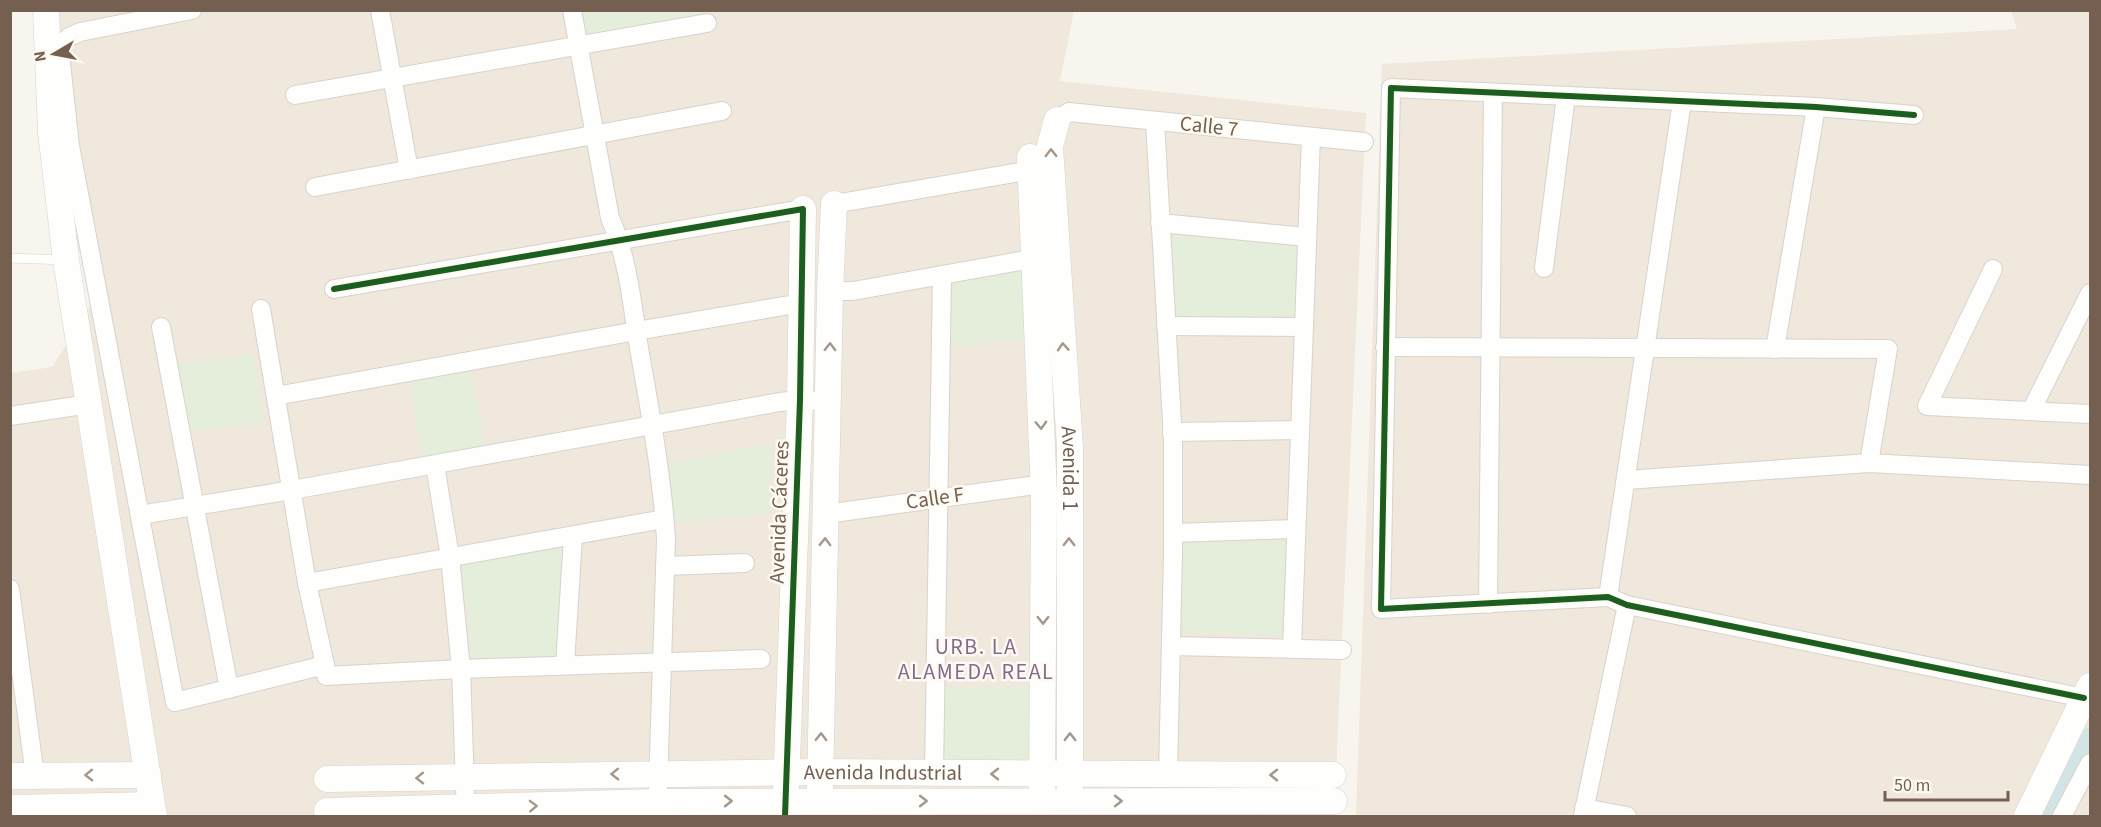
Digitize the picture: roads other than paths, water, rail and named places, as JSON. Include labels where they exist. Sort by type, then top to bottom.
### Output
[{"type":"street","points":[[10,808],[153,811],[66,260],[51,132],[46,10]]},
{"type":"street","points":[[192,10],[80,32],[69,37],[62,44],[61,63],[70,146],[175,702],[326,665]]},
{"type":"street","points":[[380,10],[409,170]]},
{"type":"street","points":[[572,10],[610,218],[620,240],[652,425],[664,519],[665,566],[657,809]]},
{"type":"street","points":[[295,95],[707,24]]},
{"type":"street","points":[[1914,114],[1816,107],[1392,88],[1381,609],[1608,597],[1627,605],[2087,692],[2027,816]]},
{"type":"street","points":[[1488,604],[1493,93]]},
{"type":"street","points":[[1544,268],[1566,96]]},
{"type":"street","points":[[1608,597],[1682,101]]},
{"type":"street","points":[[1775,348],[1816,107]]},
{"type":"street","points":[[315,187],[722,111]]},
{"type":"street","name":"Calle 7","points":[[1057,120],[1068,112],[1364,142]]},
{"type":"street","name":"Avenida 1","points":[[1057,120],[1050,146],[1070,447],[1070,809]]},
{"type":"street","points":[[1155,120],[1172,432],[1173,533],[1168,775]]},
{"type":"street","points":[[1292,649],[1311,137]]},
{"type":"street","points":[[819,809],[830,291],[834,204],[1025,164]]},
{"type":"street","name":"Avenida 1","points":[[1025,164],[1043,484],[1042,809]]},
{"type":"street","points":[[334,289],[803,209]]},
{"type":"street","name":"Avenida Cáceres","points":[[785,809],[800,400],[803,209]]},
{"type":"street","points":[[1160,223],[1307,237]]},
{"type":"street","points":[[830,291],[853,291],[1026,260]]},
{"type":"street","points":[[1993,269],[1927,406],[2091,414]]},
{"type":"street","points":[[934,773],[942,275]]},
{"type":"street","points":[[2031,411],[2091,293]]},
{"type":"street","points":[[276,396],[802,303]]},
{"type":"street","points":[[261,309],[307,583],[326,665],[326,676],[761,659]]},
{"type":"street","points":[[1166,326],[1304,327]]},
{"type":"street","points":[[161,327],[229,689]]},
{"type":"street","points":[[1385,347],[1888,349],[1869,463]]},
{"type":"street","points":[[140,515],[800,400],[829,401]]},
{"type":"street","points":[[10,417],[89,404]]},
{"type":"street","points":[[1172,432],[1300,430]]},
{"type":"street","points":[[1626,480],[1869,463],[2091,475]]},
{"type":"street","points":[[435,465],[450,557],[461,669],[466,812]]},
{"type":"street","name":"Calle F","points":[[826,514],[1043,484]]},
{"type":"street","points":[[307,583],[664,519]]},
{"type":"street","points":[[1173,533],[1296,529]]},
{"type":"street","points":[[565,665],[573,536]]},
{"type":"street","points":[[665,566],[745,563]]},
{"type":"street","points":[[10,590],[23,776],[148,775]]},
{"type":"street","points":[[1627,605],[1584,812],[1627,816]]},
{"type":"street","points":[[1171,646],[1342,650]]},
{"type":"street","points":[[2062,816],[2091,763]]},
{"type":"street","name":"Avenida Industrial","points":[[327,780],[821,772],[1333,775]]},
{"type":"street","name":"Avenida Industrial","points":[[327,811],[1070,809],[1334,801]]},
{"type":"lane","points":[[10,258],[66,260]]},
{"type":"waterway","points":[[2048,816],[2090,736]]},
{"type":"district","name":"URB. LA ALAMEDA REAL","points":[[976,660]]}]
